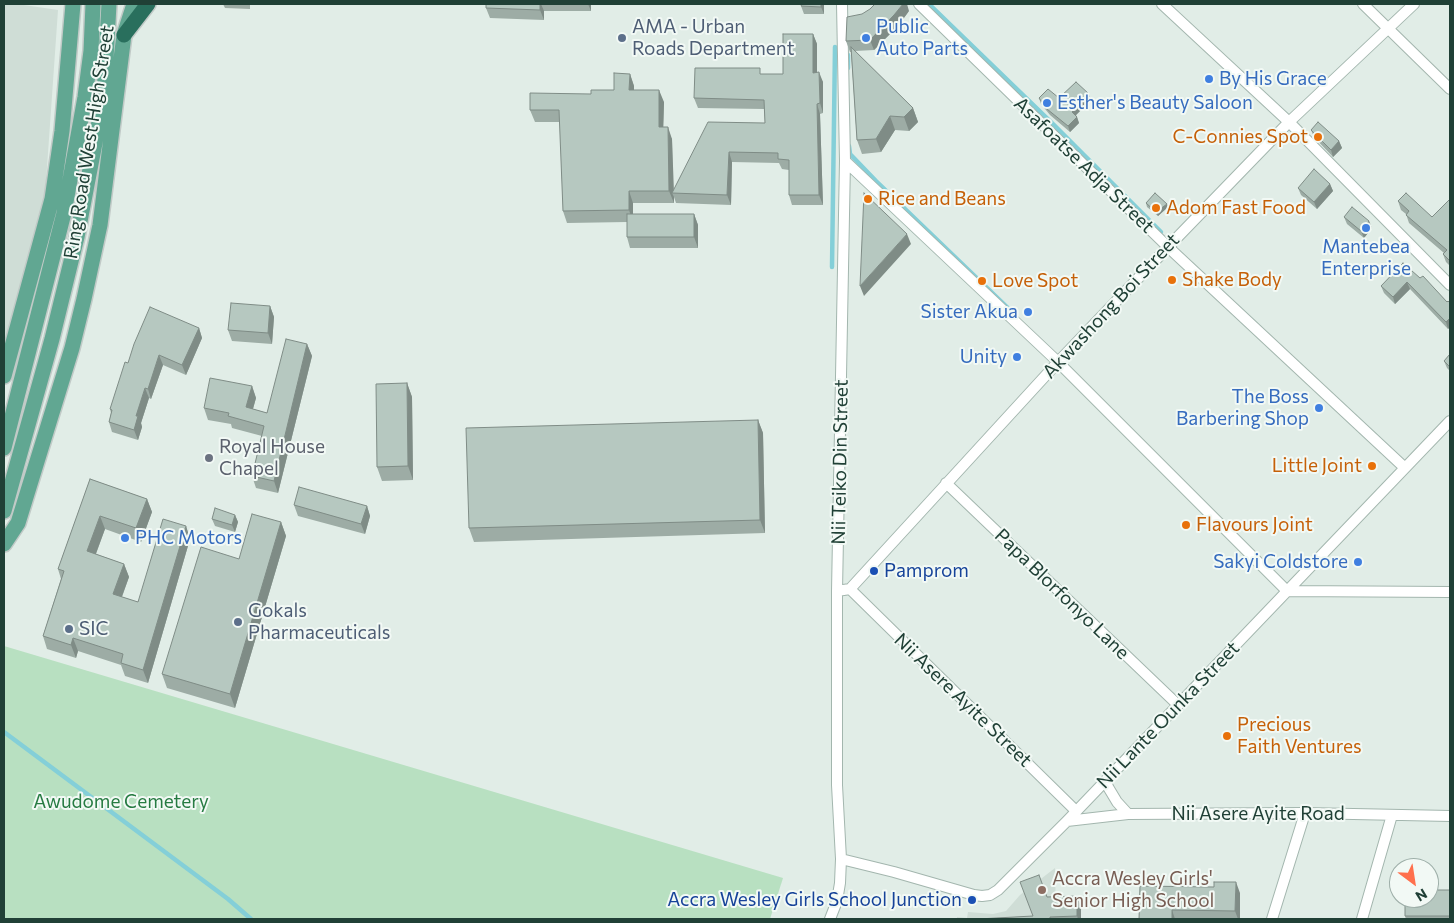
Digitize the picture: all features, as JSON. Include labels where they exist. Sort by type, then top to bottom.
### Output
[{"type":"highway","points":[[124,35],[148,4]]},
{"type":"main road","name":"Ring Road West High Street","points":[[4,376],[52,199],[62,131],[73,4]]},
{"type":"main road","name":"Ring Road West High Street","points":[[4,448],[64,213],[85,97],[91,51],[93,4]]},
{"type":"main road","name":"Ring Road West High Street","points":[[4,511],[52,339],[77,237],[104,96],[109,4]]},
{"type":"main road","name":"Ring Road West High Street","points":[[4,544],[18,523],[72,348],[84,299],[100,225],[124,35],[134,4]]},
{"type":"street","name":"Nii Teiko Din Street","points":[[830,919],[837,901],[841,859],[837,785],[837,591],[845,161],[842,4]]},
{"type":"street","name":"Asafoatse Adja Street","points":[[919,4],[1168,247],[1405,468]]},
{"type":"street","points":[[1162,4],[1289,122],[1450,285]]},
{"type":"street","points":[[1363,4],[1450,89]]},
{"type":"street","name":"Akwashong Boi Street","points":[[850,589],[1058,362],[1168,247],[1289,122],[1414,4]]},
{"type":"street","points":[[845,161],[1058,362],[1287,591],[1450,592]]},
{"type":"street","name":"Nii Lante Ounka Street","points":[[841,859],[982,896],[990,895],[998,890],[1067,821],[1450,421]]},
{"type":"street","name":"Papa Blorfonyo Lane","points":[[946,483],[1178,705]]},
{"type":"street","points":[[837,591],[850,589]]},
{"type":"street","name":"Nii Asere Ayite Street","points":[[850,589],[1076,810]]},
{"type":"street","points":[[1106,780],[1117,802],[1128,814]]},
{"type":"street","points":[[1272,919],[1305,813]]},
{"type":"street","name":"Nii Asere Ayite Road","points":[[1067,821],[1128,814],[1305,813],[1450,816]]},
{"type":"street","points":[[1362,919],[1392,815]]},
{"type":"shaded area","points":[[4,4],[58,10],[45,196],[4,364]]},
{"type":"shaded area","name":"Accra Wesley Girls' Senior High School","points":[[1055,868],[1056,919],[957,919],[957,917],[967,918],[968,912],[993,914],[1006,911],[1020,895]]},
{"type":"green space","name":"Awudome Cemetery","points":[[4,646],[783,878],[770,919],[4,919]]},
{"type":"building","points":[[486,4],[540,4],[540,10],[486,8]]},
{"type":"building","points":[[802,4],[821,4],[821,7],[801,6]]},
{"type":"building","points":[[875,4],[903,4],[870,40],[846,41],[847,17],[862,14]]},
{"type":"building","points":[[783,34],[813,34],[813,73],[819,72],[820,103],[817,104],[819,195],[789,195],[789,160],[778,159],[778,153],[729,152],[727,195],[672,193],[708,122],[765,123],[764,100],[694,98],[695,68],[760,68],[760,74],[783,74]]},
{"type":"building","points":[[851,47],[913,108],[904,117],[890,116],[876,139],[857,140]]},
{"type":"building","points":[[614,73],[630,74],[629,90],[659,90],[659,127],[668,127],[669,191],[629,191],[629,210],[563,211],[559,110],[530,110],[530,93],[591,94],[591,90],[614,90]]},
{"type":"building","points":[[1076,82],[1089,94],[1072,112],[1077,117],[1068,126],[1047,109],[1039,98],[1048,89],[1059,98]]},
{"type":"building","points":[[1318,122],[1339,141],[1331,150],[1311,130]]},
{"type":"building","points":[[1314,169],[1330,184],[1314,202],[1298,188]]},
{"type":"building","points":[[864,193],[907,234],[860,286]]},
{"type":"building","points":[[1155,193],[1167,204],[1156,212],[1146,203]]},
{"type":"building","points":[[1406,193],[1432,217],[1450,199],[1450,261],[1443,254],[1447,250],[1406,215],[1409,211],[1398,201]]},
{"type":"building","points":[[1352,207],[1369,221],[1361,231],[1344,217]]},
{"type":"building","points":[[627,214],[694,214],[694,237],[627,237]]},
{"type":"building","points":[[1403,263],[1420,278],[1423,276],[1450,303],[1450,318],[1446,322],[1407,282],[1393,297],[1381,286]]},
{"type":"building","points":[[231,303],[270,306],[268,333],[228,330]]},
{"type":"building","points":[[150,307],[199,328],[182,365],[159,355],[148,389],[145,388],[136,416],[138,416],[134,430],[109,422],[112,410],[110,409],[125,362],[128,363]]},
{"type":"building","points":[[286,339],[307,344],[274,481],[252,476],[264,426],[228,416],[229,413],[204,408],[210,378],[252,386],[246,407],[267,413]]},
{"type":"building","points":[[1450,354],[1450,367],[1444,361]]},
{"type":"building","points":[[407,383],[408,466],[377,467],[376,384]]},
{"type":"building","points":[[758,420],[760,520],[469,528],[466,428]]},
{"type":"building","points":[[90,479],[147,499],[136,528],[100,516],[87,551],[124,564],[113,594],[138,602],[163,519],[186,526],[143,670],[121,663],[123,654],[73,638],[71,645],[43,636],[64,571],[58,569]]},
{"type":"building","points":[[299,487],[367,506],[361,524],[294,505]]},
{"type":"building","points":[[215,508],[235,515],[232,525],[212,519]]},
{"type":"building","points":[[252,514],[281,522],[230,694],[162,674],[201,547],[239,559]]},
{"type":"building","points":[[1039,875],[1047,897],[1077,896],[1077,916],[1050,917],[1050,919],[978,919],[1033,916],[1020,882]]},
{"type":"building","points":[[1214,882],[1236,882],[1235,911],[1172,910],[1172,919],[1139,919],[1140,886],[1214,887]]},
{"type":"building","points":[[1439,890],[1450,890],[1450,916],[1405,916],[1405,908],[1439,908]]},
{"type":"waterway","points":[[929,4],[1161,232]]},
{"type":"waterway","points":[[832,267],[835,47]]},
{"type":"waterway","points":[[848,55],[848,68]]},
{"type":"waterway","points":[[849,146],[850,154],[876,181],[1009,309]]},
{"type":"waterway","points":[[4,732],[228,899],[251,919]]},
{"type":"place","name":"AMA - Urban Roads Department","points":[[622,38]]},
{"type":"place","name":"Public Auto Parts","points":[[866,38]]},
{"type":"place","name":"By His Grace","points":[[1209,79]]},
{"type":"place","name":"Esther's Beauty Saloon","points":[[1047,103]]},
{"type":"place","name":"C-Connies Spot","points":[[1318,137]]},
{"type":"place","name":"Rice and Beans","points":[[868,199]]},
{"type":"place","name":"Adom Fast Food","points":[[1156,208]]},
{"type":"place","name":"Mantebea Enterprise","points":[[1366,228]]},
{"type":"place","name":"Shake Body","points":[[1172,280]]},
{"type":"place","name":"Love Spot","points":[[982,281]]},
{"type":"place","name":"Sister Akua","points":[[1028,312]]},
{"type":"place","name":"Unity","points":[[1017,357]]},
{"type":"place","name":"The Boss Barbering Shop","points":[[1319,408]]},
{"type":"place","name":"Royal House Chapel","points":[[209,458]]},
{"type":"place","name":"Little Joint","points":[[1372,466]]},
{"type":"place","name":"Flavours Joint","points":[[1186,525]]},
{"type":"place","name":"PHC Motors","points":[[125,538]]},
{"type":"place","name":"Sakyi Coldstore","points":[[1358,562]]},
{"type":"place","name":"Pamprom","points":[[874,571]]},
{"type":"place","name":"Gokals Pharmaceuticals","points":[[238,622]]},
{"type":"place","name":"SIC","points":[[69,629]]},
{"type":"place","name":"Precious Faith Ventures","points":[[1227,736]]},
{"type":"place","name":"Accra Wesley Girls' Senior High School","points":[[1042,890]]},
{"type":"place","name":"Accra Wesley Girls School Junction","points":[[972,900]]}]
